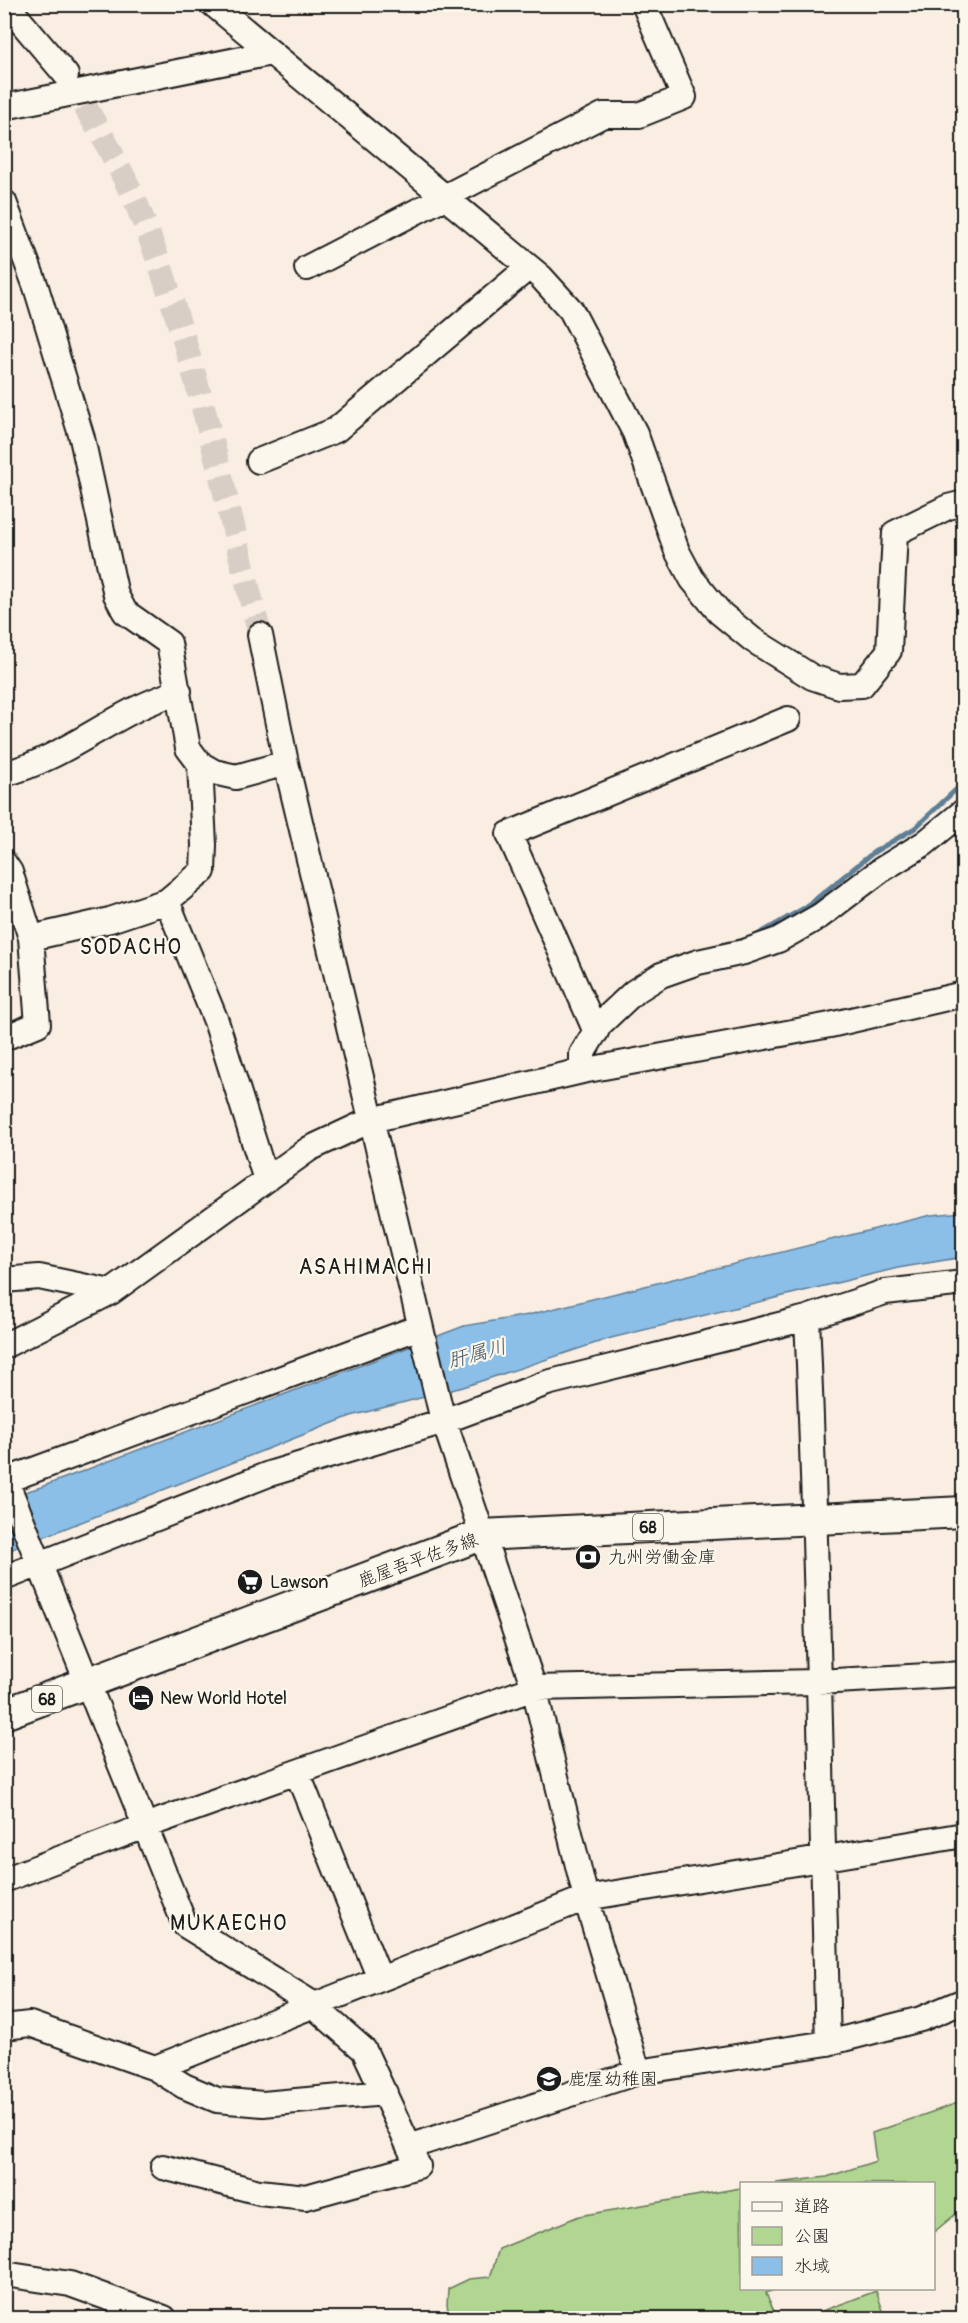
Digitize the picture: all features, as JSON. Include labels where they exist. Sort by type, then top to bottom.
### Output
[{"type":"main road","name":"鹿屋吾平佐多線","points":[[4,1714],[481,1535],[963,1512]]},
{"type":"street","points":[[6,4],[66,75]]},
{"type":"street","points":[[213,4],[529,267],[571,310],[635,433],[676,551],[692,579],[720,613],[753,640],[812,676],[839,686],[862,685],[889,651],[895,533],[948,507],[963,503]]},
{"type":"street","points":[[307,268],[603,115],[639,115],[684,97],[644,4]]},
{"type":"street","points":[[4,108],[271,53]]},
{"type":"street","points":[[4,202],[36,287],[82,438],[116,595],[125,612],[169,643],[188,748],[200,764],[214,772],[236,777],[286,763]]},
{"type":"street","points":[[259,461],[336,430],[529,267]]},
{"type":"street","points":[[260,635],[286,763],[442,1416],[534,1688],[586,1898],[638,2072]]},
{"type":"street","points":[[4,774],[44,759],[133,710],[179,691]]},
{"type":"street","points":[[596,1032],[509,834],[788,719]]},
{"type":"street","points":[[32,938],[110,920],[166,901],[203,871],[200,764]]},
{"type":"street","points":[[582,1071],[582,1054],[596,1032],[634,992],[661,975],[698,962],[744,952],[778,940],[820,916],[881,870],[925,843],[963,811]]},
{"type":"street","points":[[4,863],[10,872],[32,938],[38,1024],[4,1038]]},
{"type":"street","points":[[166,901],[216,1021],[266,1180]]},
{"type":"street","points":[[4,1346],[111,1292],[309,1149],[371,1120],[582,1071],[830,1025],[963,994]]},
{"type":"street","points":[[4,1280],[39,1277],[111,1292]]},
{"type":"street","points":[[4,1578],[40,1559],[269,1474],[547,1383],[807,1318],[885,1292],[963,1283]]},
{"type":"street","points":[[807,1318],[816,1519],[817,1682],[828,2043]]},
{"type":"street","points":[[163,2167],[260,2192],[306,2197],[417,2166],[386,2093],[364,2050],[314,2005],[185,1925],[40,1559],[6,1482],[421,1333]]},
{"type":"street","points":[[4,1880],[145,1826],[534,1688],[817,1682],[963,1674]]},
{"type":"street","points":[[297,1772],[380,1979]]},
{"type":"street","points":[[155,2068],[586,1898],[963,1835]]},
{"type":"street","points":[[409,2147],[638,2072],[828,2043],[921,2019],[963,2001]]},
{"type":"street","points":[[4,2027],[30,2024],[155,2068],[184,2086],[217,2100],[263,2104],[386,2093]]},
{"type":"street","points":[[4,2274],[70,2284],[164,2319]]},
{"type":"green space","points":[[963,2101],[963,2208],[935,2231],[935,2182],[784,2182],[827,2177],[876,2161],[872,2133]]},
{"type":"green space","points":[[740,2188],[740,2290],[774,2290],[766,2293],[777,2318],[450,2318],[447,2305],[448,2289],[469,2279],[490,2277],[499,2249],[579,2216]]},
{"type":"green space","points":[[876,2291],[885,2316],[904,2314],[905,2318],[804,2318]]},
{"type":"water","name":"肝属川","points":[[963,1212],[963,1257],[898,1268],[611,1338],[463,1387],[351,1416],[5,1552],[5,1498],[41,1487],[464,1326],[528,1315],[931,1215]]},
{"type":"waterway","points":[[752,938],[806,907],[874,852],[915,828],[964,782]]},
{"type":"waterway","points":[[700,951],[729,943]]},
{"type":"tunnel","points":[[66,75],[125,179],[160,266],[193,370],[260,635]]},
{"type":"place","name":"九州労働金庫","points":[[588,1557]]},
{"type":"place","name":"Lawson","points":[[250,1582]]},
{"type":"place","name":"New World Hotel","points":[[141,1698]]},
{"type":"place","name":"鹿屋幼稚園","points":[[549,2079]]},
{"type":"district","name":"SODACHO","points":[[131,947]]},
{"type":"district","name":"ASAHIMACHI","points":[[366,1267]]},
{"type":"district","name":"MUKAECHO","points":[[229,1923]]}]
